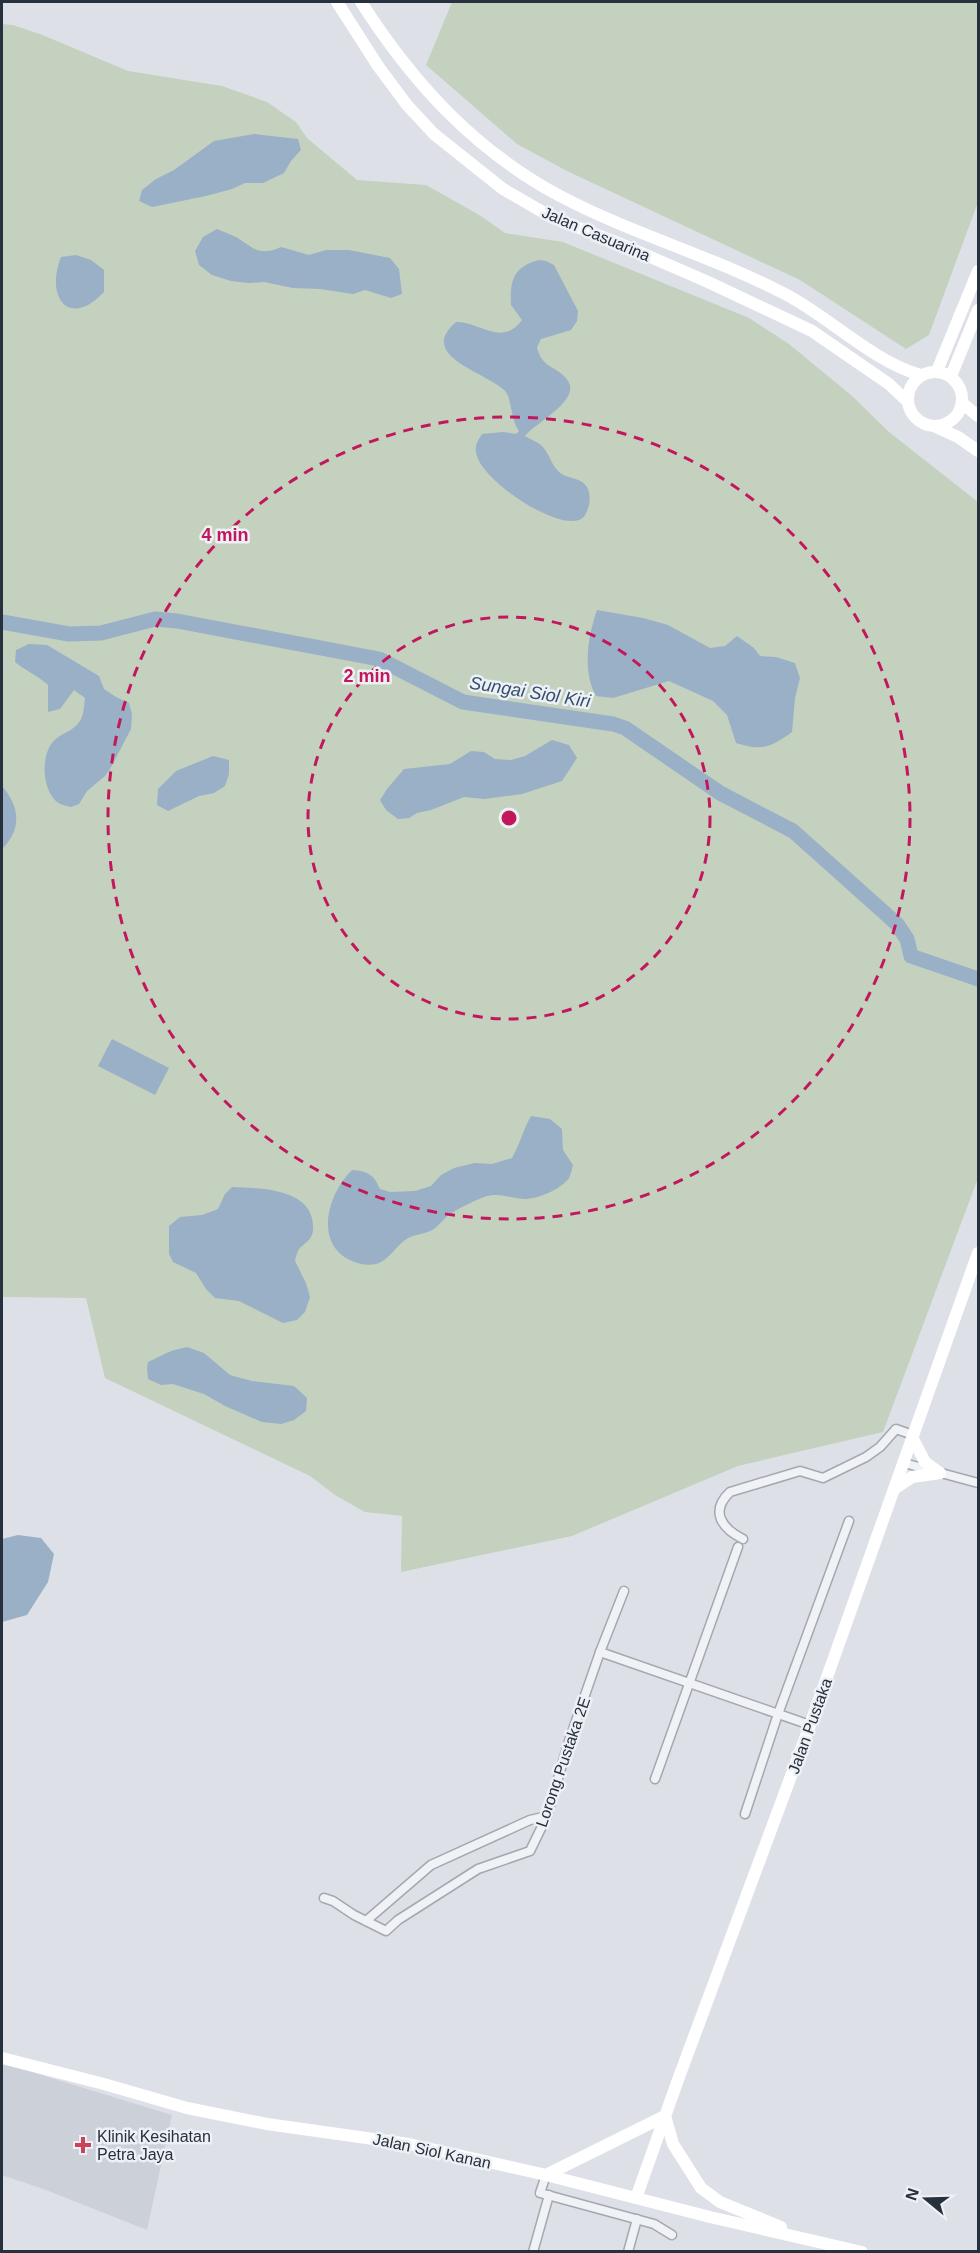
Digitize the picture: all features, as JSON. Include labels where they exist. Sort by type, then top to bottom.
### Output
[{"type":"street","name":"Jalan Casuarina","points":[[337,2],[378,66],[407,105],[434,134],[503,189],[553,218],[677,268],[812,331],[889,384],[908,402]]},
{"type":"street","name":"Jalan Casuarina","points":[[366,3],[397,53],[428,92],[486,148],[516,170],[560,196],[601,215],[720,263],[787,295],[884,358],[907,371],[921,375]]},
{"type":"street","points":[[937,371],[975,284],[978,272]]},
{"type":"street","points":[[951,376],[978,310]]},
{"type":"street","points":[[934,426],[951,421],[958,413],[962,403],[960,388],[951,376],[937,371],[921,375],[910,387],[908,402],[914,416],[919,422],[958,437],[978,451]]},
{"type":"street","points":[[962,403],[978,416]]},
{"type":"street","name":"Jalan Pustaka","points":[[636,2198],[810,1725],[978,1252]]},
{"type":"street","points":[[655,1779],[740,1543],[720,1518],[723,1499],[730,1492],[800,1471],[823,1478],[866,1457],[880,1447],[896,1429],[913,1437],[925,1462],[940,1473]]},
{"type":"street","points":[[904,1463],[978,1483]]},
{"type":"street","points":[[894,1489],[912,1477],[940,1473]]},
{"type":"street","points":[[745,1814],[778,1714],[849,1521]]},
{"type":"street","name":"Lorong Pustaka 2E","points":[[366,1921],[386,1931],[398,1920],[478,1869],[530,1851],[547,1816],[569,1741],[624,1591]]},
{"type":"street","points":[[600,1652],[810,1725]]},
{"type":"street","points":[[324,1898],[333,1900],[350,1913],[366,1921],[431,1865],[530,1820],[547,1816]]},
{"type":"street","name":"Jalan Siol Kanan","points":[[2,2058],[209,2112],[267,2124],[409,2144],[862,2252]]},
{"type":"street","points":[[672,2235],[654,2224],[540,2193],[546,2175],[665,2116],[673,2144],[701,2188],[720,2202],[810,2240]]},
{"type":"street","points":[[533,2252],[549,2195]]},
{"type":"street","points":[[628,2252],[637,2219]]},
{"type":"shaded area","name":"Klinik Kesihatan Petra Jaya","points":[[2,2063],[172,2115],[147,2230],[2,2175]]},
{"type":"green space","points":[[452,2],[978,2],[978,202],[929,335],[906,349],[800,280],[567,171],[517,144],[426,65]]},
{"type":"green space","points":[[2,24],[13,25],[40,34],[128,71],[222,86],[267,102],[296,122],[307,138],[357,180],[426,185],[481,216],[505,233],[563,242],[749,318],[789,344],[851,395],[889,432],[978,502],[978,1178],[883,1432],[738,1466],[572,1536],[401,1572],[402,1516],[365,1512],[335,1495],[310,1476],[105,1378],[86,1298],[2,1297]]},
{"type":"water","points":[[254,134],[298,139],[301,150],[284,173],[263,183],[245,183],[206,196],[152,207],[139,201],[142,190],[214,141]]},
{"type":"water","points":[[217,229],[262,251],[281,247],[309,255],[326,250],[349,250],[390,258],[399,269],[402,294],[391,298],[365,290],[353,294],[293,288],[264,282],[231,281],[212,275],[199,265],[195,251],[203,237]]},
{"type":"water","points":[[76,255],[91,260],[104,270],[104,292],[91,303],[80,308],[71,308],[63,304],[58,296],[57,272],[61,257]]},
{"type":"water","points":[[539,260],[554,265],[578,311],[577,321],[571,330],[541,339],[537,347],[546,364],[560,372],[568,381],[570,389],[568,396],[554,412],[525,436],[544,448],[559,472],[581,481],[587,487],[589,505],[587,512],[579,520],[568,521],[536,510],[503,488],[480,463],[476,449],[482,434],[503,432],[516,434],[519,431],[506,392],[460,363],[450,355],[444,345],[446,334],[456,322],[498,333],[514,328],[522,320],[511,305],[511,288],[515,276],[524,266]]},
{"type":"water","points":[[597,610],[668,625],[710,648],[725,646],[737,636],[754,648],[760,656],[776,657],[795,663],[800,678],[795,698],[792,732],[778,742],[766,746],[753,747],[736,743],[727,715],[713,701],[669,681],[613,698],[596,696],[589,676],[588,653]]},
{"type":"water","points":[[29,644],[47,645],[99,676],[104,689],[129,703],[132,714],[131,729],[110,769],[87,791],[79,804],[71,807],[59,803],[52,796],[45,779],[45,760],[51,744],[80,721],[85,698],[74,690],[60,709],[48,712],[48,685],[15,662],[16,650]]},
{"type":"water","points":[[552,740],[569,745],[577,758],[562,781],[522,794],[485,799],[464,797],[417,813],[409,818],[398,819],[386,810],[380,800],[404,769],[450,764],[471,751],[484,752],[495,759],[511,760],[525,756]]},
{"type":"water","points":[[213,756],[229,760],[229,774],[225,786],[214,793],[199,796],[168,811],[157,805],[158,789],[176,771]]},
{"type":"water","points":[[2,786],[15,809],[16,825],[9,841],[2,849]]},
{"type":"water","points":[[112,1039],[169,1068],[155,1095],[98,1066]]},
{"type":"water","points":[[531,1116],[550,1119],[562,1129],[563,1150],[573,1165],[569,1178],[554,1190],[530,1199],[494,1195],[479,1199],[447,1216],[434,1229],[408,1238],[376,1264],[356,1263],[350,1260],[339,1252],[331,1241],[328,1229],[332,1203],[344,1179],[352,1170],[370,1175],[380,1189],[390,1192],[415,1191],[431,1186],[441,1175],[454,1168],[475,1163],[492,1164],[512,1158]]},
{"type":"water","points":[[232,1187],[257,1188],[284,1193],[296,1198],[306,1206],[312,1216],[311,1236],[299,1249],[295,1261],[310,1297],[305,1312],[297,1320],[283,1323],[239,1301],[215,1298],[196,1273],[173,1262],[169,1254],[169,1226],[180,1217],[202,1215],[218,1209],[225,1194]]},
{"type":"water","points":[[187,1347],[204,1353],[230,1375],[252,1381],[294,1386],[307,1398],[306,1411],[294,1420],[281,1424],[262,1422],[204,1394],[173,1384],[161,1385],[148,1379],[148,1362],[171,1351]]},
{"type":"water","points":[[18,1535],[41,1538],[54,1554],[48,1582],[27,1615],[2,1622],[2,1539]]},
{"type":"waterway","name":"Sungai Siol Kiri","points":[[2,622],[69,634],[101,633],[155,619],[177,621],[379,659],[463,702],[613,724],[625,728],[720,793],[793,831],[897,924],[907,939],[911,956],[978,979]]},
{"type":"place","name":"Klinik Kesihatan Petra Jaya","points":[[83,2145]]}]
